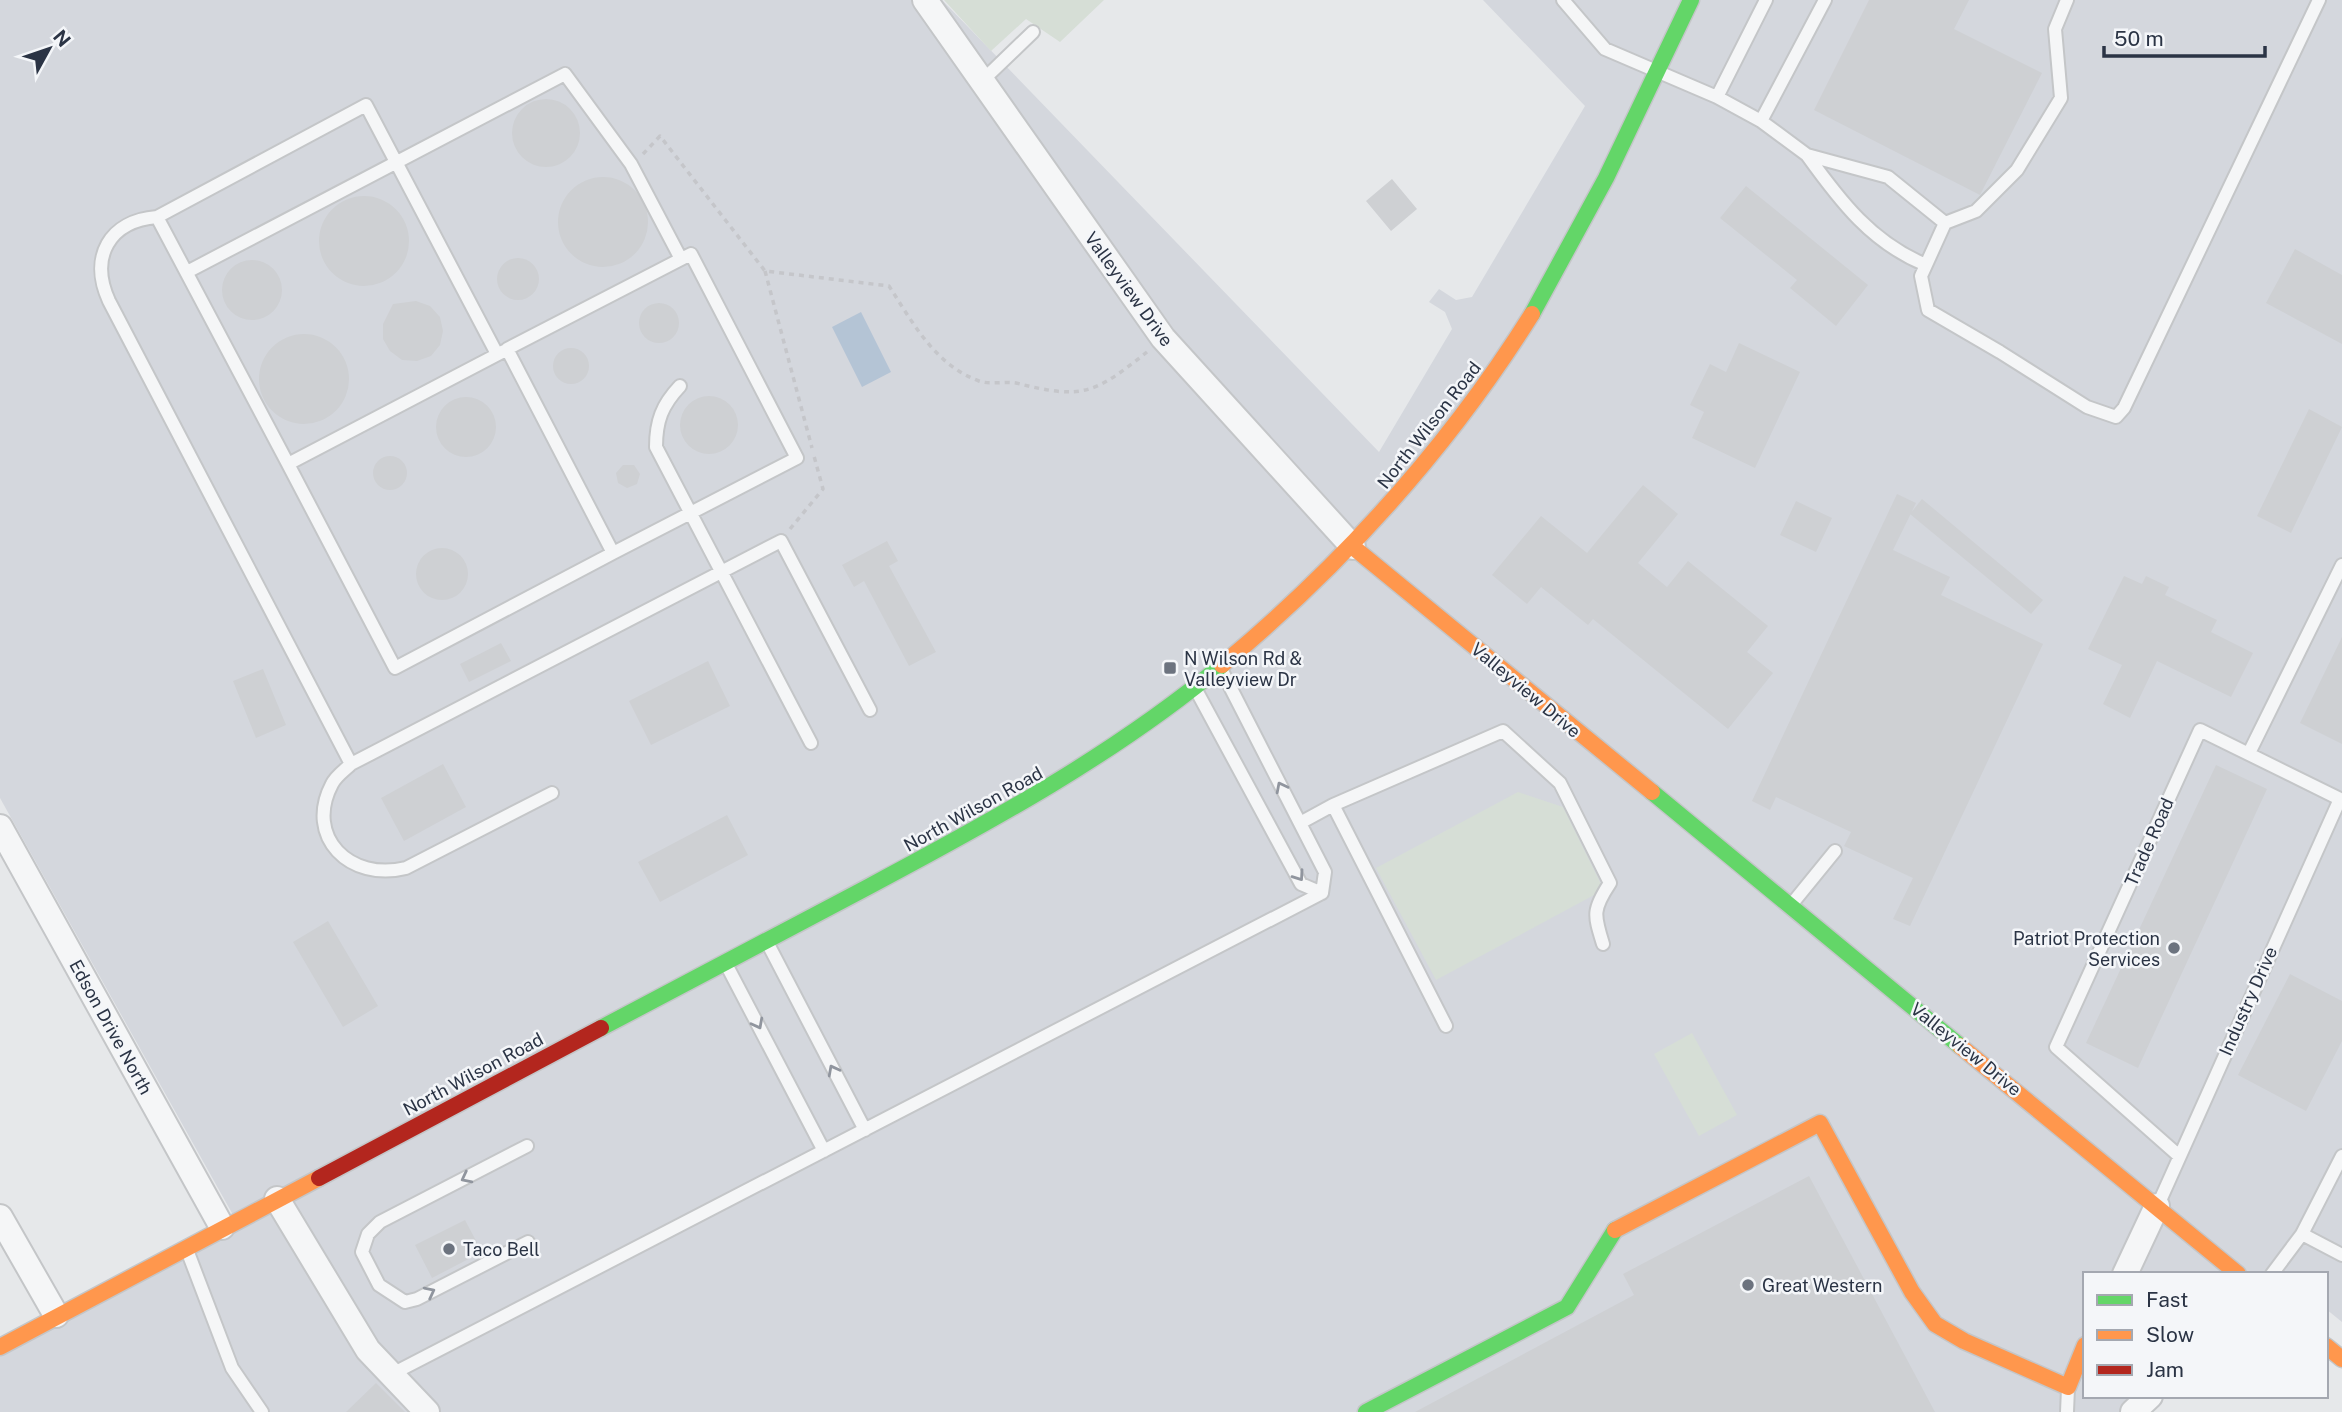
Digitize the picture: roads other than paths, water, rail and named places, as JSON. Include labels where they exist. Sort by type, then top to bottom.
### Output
[{"type":"main road","name":"North Wilson Road","points":[[0,1346],[726,964],[1056,786],[1124,742],[1195,688],[1273,624],[1353,547],[1426,465],[1510,349],[1559,267],[1691,0]]},
{"type":"main road","name":"Valleyview Drive","points":[[1353,547],[1789,908],[2236,1272]]},
{"type":"main road","points":[[1367,1412],[1567,1307],[1616,1229],[1820,1123],[1912,1292],[1935,1324],[1964,1341],[2068,1387],[2083,1350]]},
{"type":"main road","points":[[2328,1348],[2342,1359]]},
{"type":"street","name":"Valleyview Drive","points":[[925,0],[1163,338],[1353,547]]},
{"type":"street","name":"Edson Drive North","points":[[0,827],[222,1227]]},
{"type":"street","points":[[277,1199],[368,1350],[427,1412]]},
{"type":"street","points":[[2126,1272],[2157,1206]]},
{"type":"street","points":[[0,1217],[56,1315]]},
{"type":"lane","points":[[1563,0],[1605,49],[1717,97],[1761,121],[1807,155],[1849,212],[1899,254],[1926,265]]},
{"type":"lane","points":[[1717,97],[1766,0]]},
{"type":"lane","points":[[1761,121],[1825,0]]},
{"type":"lane","points":[[2067,0],[2055,29],[2061,98],[2017,170],[1976,211],[1945,223],[1921,276],[1928,310],[2087,407],[2116,417],[2124,408],[2319,0]]},
{"type":"lane","points":[[981,82],[1033,32]]},
{"type":"lane","points":[[187,272],[565,74],[631,164],[681,259]]},
{"type":"lane","points":[[351,764],[102,287],[102,257],[112,238],[128,224],[157,217],[366,105],[613,553]]},
{"type":"lane","points":[[1807,155],[1888,177],[1945,223]]},
{"type":"lane","points":[[157,217],[395,668],[797,458],[691,254],[288,464]]},
{"type":"lane","points":[[680,386],[665,403],[660,414],[656,426],[656,447],[811,743]]},
{"type":"lane","points":[[552,793],[406,867],[385,873],[365,870],[346,859],[330,841],[323,809],[332,782],[351,764],[781,541],[870,710]]},
{"type":"lane","points":[[2341,799],[2249,753],[2342,565]]},
{"type":"lane","points":[[1220,668],[1325,872],[1322,893]]},
{"type":"lane","points":[[1195,688],[1301,884],[1322,893]]},
{"type":"lane","name":"Trade Road","points":[[2178,1155],[2056,1048],[2200,730],[2249,753]]},
{"type":"lane","points":[[1300,822],[1503,731],[1560,783],[1610,883],[1598,901],[1594,915],[1603,944]]},
{"type":"lane","name":"Industry Drive","points":[[2157,1206],[2341,799]]},
{"type":"lane","points":[[1333,805],[1446,1026]]},
{"type":"lane","points":[[1789,908],[1835,851]]},
{"type":"lane","points":[[392,1374],[1322,893]]},
{"type":"lane","points":[[766,942],[865,1130]]},
{"type":"lane","points":[[726,964],[824,1151]]},
{"type":"lane","points":[[527,1146],[380,1222],[368,1234],[362,1252],[379,1285],[405,1302],[417,1299],[528,1242]]},
{"type":"lane","points":[[2274,1272],[2302,1234],[2342,1156]]},
{"type":"lane","points":[[2302,1234],[2342,1255]]},
{"type":"lane","points":[[186,1247],[232,1368],[262,1412]]},
{"type":"lane","points":[[2067,1412],[2068,1387]]},
{"type":"water","points":[[861,312],[891,372],[862,387],[832,327]]},
{"type":"place","name":"N Wilson Rd & Valleyview Dr","points":[[1170,668]]},
{"type":"place","name":"Patriot Protection Services","points":[[2174,948]]},
{"type":"place","name":"Taco Bell","points":[[449,1249]]},
{"type":"place","name":"Great Western","points":[[1748,1285]]}]
